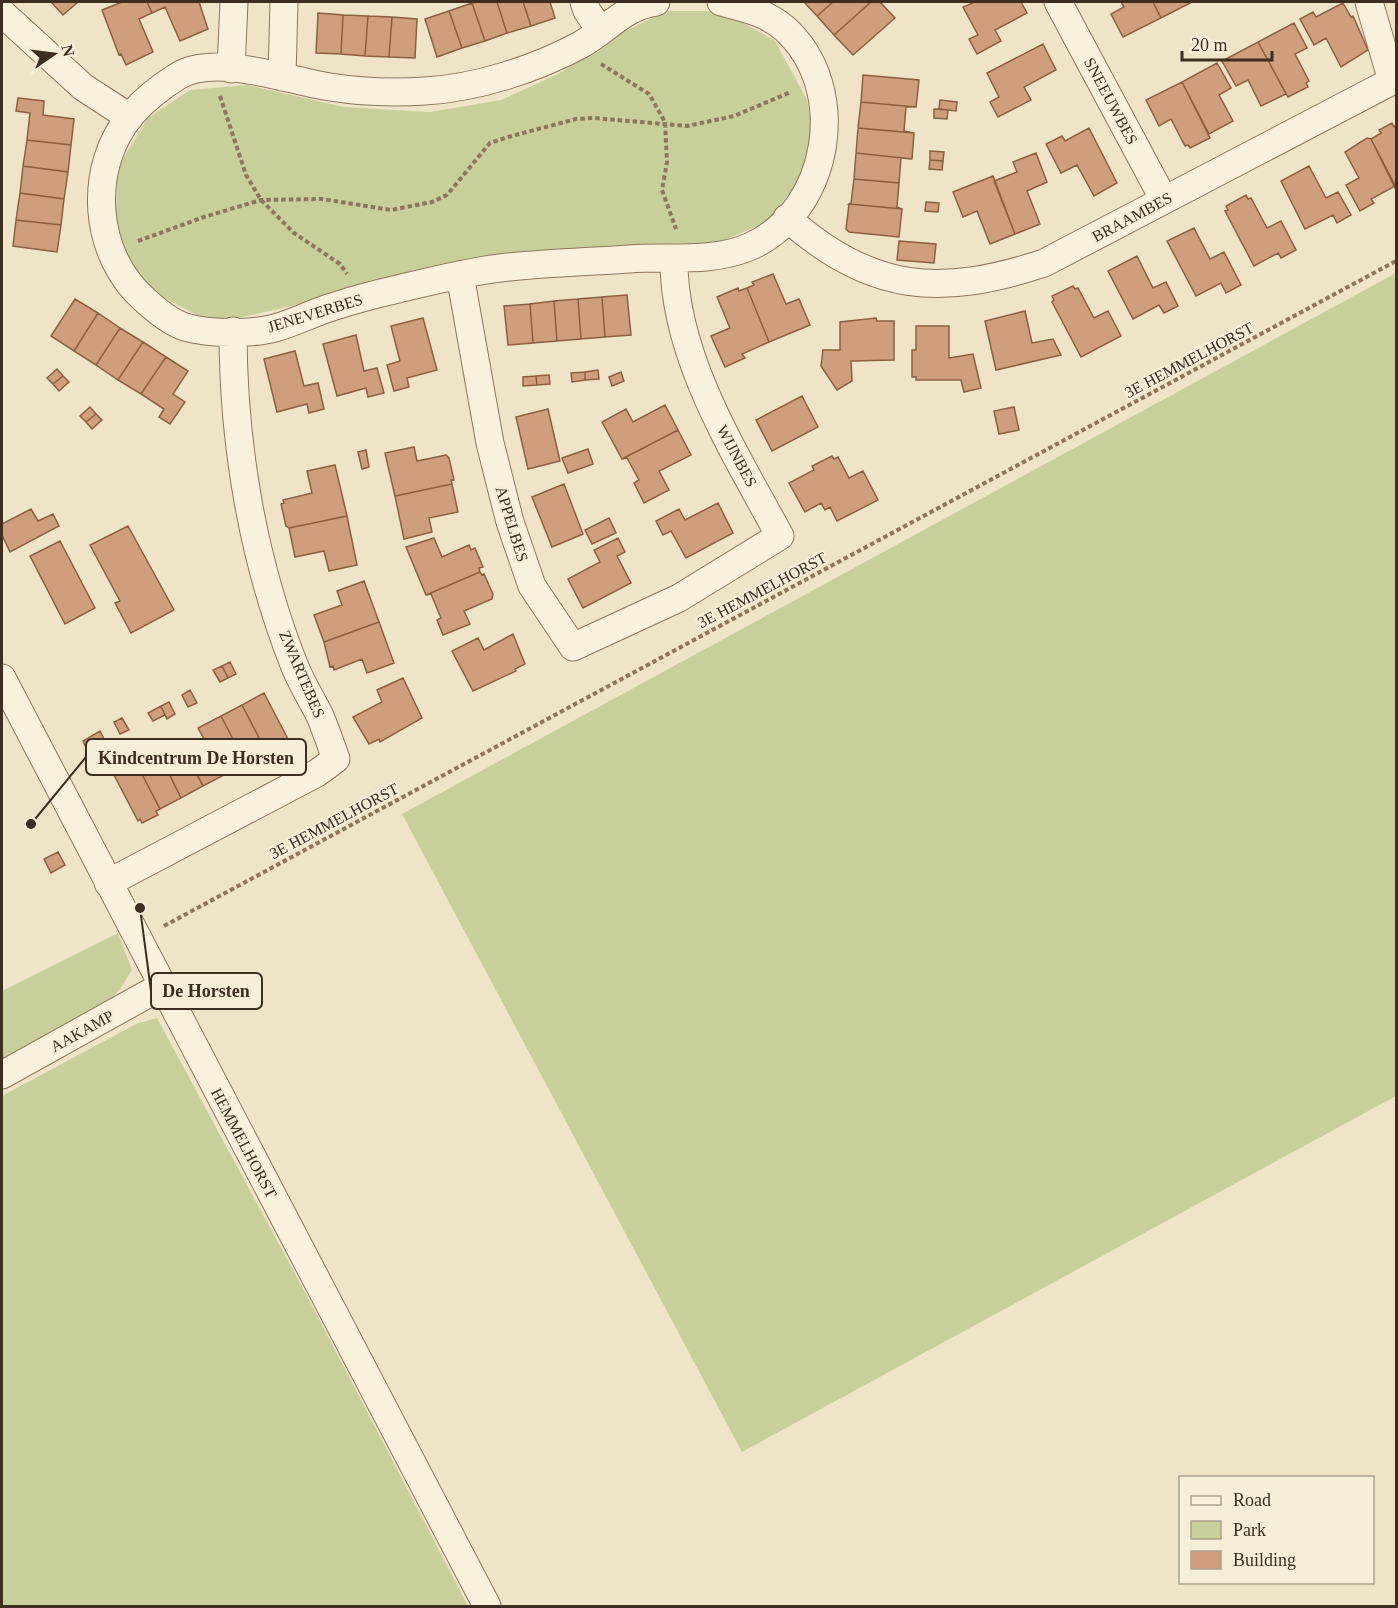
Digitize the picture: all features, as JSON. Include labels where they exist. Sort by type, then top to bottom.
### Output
[{"type":"street","points":[[222,68],[234,2]]},
{"type":"street","points":[[282,77],[284,2]]},
{"type":"street","points":[[584,2],[594,36]]},
{"type":"street","name":"JENEVERBES","points":[[656,2],[638,4],[594,36],[539,62],[485,81],[427,91],[339,88],[222,68],[183,72],[153,94],[129,117],[106,162],[100,198],[110,254],[129,287],[157,310],[186,328],[233,332],[270,330],[356,300],[499,268],[640,258],[674,259],[715,255],[749,247],[771,233],[787,218],[803,200],[818,173],[824,137],[822,94],[807,59],[788,31],[764,14],[721,2]]},
{"type":"street","name":"SNEEUWBES","points":[[1058,2],[1164,200]]},
{"type":"street","name":"BRAAMBES","points":[[787,218],[812,240],[889,279],[938,285],[997,278],[1044,263],[1392,81],[1369,2]]},
{"type":"street","points":[[2,13],[83,87],[129,117]]},
{"type":"street","name":"WIJNBES","points":[[674,259],[674,290],[685,335],[720,425],[780,536],[679,598]]},
{"type":"street","name":"APPELBES","points":[[460,275],[490,443],[510,522],[532,586],[573,647],[679,598]]},
{"type":"street","name":"ZWARTEBES","points":[[108,883],[317,773],[336,759],[320,717],[296,668],[258,546],[242,461],[233,376],[233,332]]},
{"type":"street","name":"HEMMELHORST","points":[[2,678],[487,1606]]},
{"type":"street","name":"AAKAMP","points":[[2,1075],[162,986]]},
{"type":"path","points":[[594,36],[595,58],[649,94],[665,122],[667,162],[662,190],[677,230],[674,259]]},
{"type":"path","points":[[222,68],[246,175],[261,200],[294,233],[340,264],[349,277],[356,300]]},
{"type":"path","points":[[110,254],[194,220],[261,200],[322,199],[391,210],[432,202],[447,195],[490,143],[576,119],[665,122],[687,126],[734,116],[817,82]]},
{"type":"path","name":"3E HEMMELHORST","points":[[138,941],[1396,261]]},
{"type":"green space","points":[[667,11],[724,11],[775,41],[807,100],[813,132],[803,175],[767,222],[717,243],[654,244],[506,256],[230,320],[199,316],[155,293],[126,258],[116,219],[117,168],[148,118],[190,90],[247,85],[344,107],[430,112],[501,100],[558,74],[617,35]]},
{"type":"green space","points":[[1396,273],[1396,1096],[742,1452],[402,814]]},
{"type":"green space","points":[[118,933],[132,970],[120,989],[96,1016],[2,1066],[2,991]]},
{"type":"green space","points":[[157,1018],[307,1296],[468,1606],[2,1606],[2,1096],[138,1023]]},
{"type":"building","points":[[51,2],[78,2],[63,15]]},
{"type":"building","points":[[122,2],[147,2],[152,13],[139,19],[153,52],[126,65],[121,54],[119,55],[102,10]]},
{"type":"building","points":[[147,2],[199,2],[208,29],[180,41],[165,7],[152,13]]},
{"type":"building","points":[[497,2],[507,33],[485,41],[472,3]]},
{"type":"building","points":[[497,2],[523,2],[531,26],[507,33]]},
{"type":"building","points":[[523,2],[550,2],[555,18],[531,26]]},
{"type":"building","points":[[804,2],[833,2],[817,16]]},
{"type":"building","points":[[833,2],[871,2],[834,35],[817,16]]},
{"type":"building","points":[[871,2],[880,2],[895,18],[853,55],[834,35]]},
{"type":"building","points":[[975,2],[1021,2],[1027,13],[995,30],[1001,41],[977,54],[969,39],[978,35],[963,7]]},
{"type":"building","points":[[1121,2],[1153,2],[1161,18],[1123,37],[1111,14],[1124,7]]},
{"type":"building","points":[[1153,2],[1192,2],[1161,18]]},
{"type":"building","points":[[472,3],[485,41],[462,48],[449,11]]},
{"type":"building","points":[[1343,3],[1351,17],[1353,16],[1368,50],[1341,67],[1326,38],[1314,45],[1300,19],[1313,12],[1316,17]]},
{"type":"building","points":[[449,11],[462,48],[437,57],[425,19]]},
{"type":"building","points":[[318,13],[343,15],[341,54],[316,53]]},
{"type":"building","points":[[343,15],[368,16],[365,56],[341,54]]},
{"type":"building","points":[[368,16],[392,17],[389,57],[365,56]]},
{"type":"building","points":[[392,17],[417,19],[415,58],[389,57]]},
{"type":"building","points":[[1294,23],[1307,48],[1295,54],[1309,81],[1306,83],[1308,87],[1288,97],[1258,42]]},
{"type":"building","points":[[1258,42],[1286,94],[1261,106],[1248,80],[1236,86],[1222,61]]},
{"type":"building","points":[[1043,44],[1056,70],[1024,87],[1031,100],[998,117],[990,102],[999,97],[987,73]]},
{"type":"building","points":[[1217,63],[1231,88],[1219,95],[1233,121],[1209,134],[1182,82]]},
{"type":"building","points":[[863,75],[919,80],[916,107],[861,102]]},
{"type":"building","points":[[1182,82],[1210,138],[1190,148],[1188,145],[1185,146],[1171,119],[1159,126],[1146,100]]},
{"type":"building","points":[[18,98],[44,101],[43,115],[74,119],[71,145],[27,140],[30,113],[16,111]]},
{"type":"building","points":[[940,100],[957,102],[956,111],[939,109]]},
{"type":"building","points":[[861,102],[916,107],[906,107],[904,131],[914,133],[858,128]]},
{"type":"building","points":[[934,109],[948,110],[947,119],[934,118]]},
{"type":"building","points":[[1392,123],[1394,127],[1396,125],[1396,187],[1371,139],[1381,133],[1379,130]]},
{"type":"building","points":[[858,128],[914,133],[912,159],[856,153]]},
{"type":"building","points":[[1089,128],[1117,183],[1094,196],[1077,165],[1061,173],[1046,144],[1062,136],[1065,141]]},
{"type":"building","points":[[1367,138],[1371,139],[1394,186],[1371,199],[1374,203],[1360,211],[1346,185],[1359,178],[1345,152]]},
{"type":"building","points":[[27,140],[71,145],[68,172],[23,166]]},
{"type":"building","points":[[930,151],[944,152],[943,161],[930,160]]},
{"type":"building","points":[[856,153],[912,159],[901,158],[899,183],[854,179]]},
{"type":"building","points":[[1036,153],[1047,182],[1027,191],[1040,224],[1015,234],[994,181],[1017,172],[1013,162]]},
{"type":"building","points":[[930,160],[943,161],[942,170],[929,169]]},
{"type":"building","points":[[23,166],[68,172],[64,199],[20,193]]},
{"type":"building","points":[[1309,166],[1326,198],[1338,192],[1351,215],[1337,223],[1333,215],[1305,229],[1281,181]]},
{"type":"building","points":[[993,176],[1015,234],[990,244],[977,211],[963,217],[953,192]]},
{"type":"building","points":[[854,179],[899,183],[897,207],[902,209],[849,204]]},
{"type":"building","points":[[20,193],[64,199],[61,225],[16,220]]},
{"type":"building","points":[[1246,195],[1248,199],[1251,198],[1267,228],[1281,221],[1296,250],[1281,258],[1278,253],[1254,266],[1225,211],[1228,210],[1226,206]]},
{"type":"building","points":[[926,202],[939,203],[938,212],[925,211]]},
{"type":"building","points":[[849,204],[902,209],[899,237],[849,232],[846,229]]},
{"type":"building","points":[[16,220],[61,225],[57,252],[13,246]]},
{"type":"building","points":[[1194,228],[1210,259],[1224,252],[1241,285],[1226,293],[1221,283],[1196,296],[1167,241]]},
{"type":"building","points":[[899,241],[936,244],[934,263],[897,260]]},
{"type":"building","points":[[1137,256],[1153,288],[1166,282],[1178,306],[1164,313],[1159,305],[1133,319],[1108,271]]},
{"type":"building","points":[[773,274],[786,304],[799,299],[810,325],[769,342],[747,288],[754,285],[752,282]]},
{"type":"building","points":[[1073,286],[1075,289],[1078,288],[1094,318],[1108,311],[1121,336],[1081,357],[1052,302],[1054,300],[1052,296]]},
{"type":"building","points":[[738,288],[739,291],[747,288],[769,342],[742,354],[745,358],[725,367],[711,336],[730,328],[717,297]]},
{"type":"building","points":[[627,295],[631,335],[605,337],[602,297]]},
{"type":"building","points":[[602,297],[605,337],[581,339],[578,299]]},
{"type":"building","points":[[75,299],[98,313],[74,351],[51,336]]},
{"type":"building","points":[[578,299],[581,339],[557,341],[554,301]]},
{"type":"building","points":[[554,301],[557,341],[533,343],[530,304]]},
{"type":"building","points":[[530,304],[533,343],[508,345],[504,306]]},
{"type":"building","points":[[1025,311],[1032,343],[1053,339],[1061,355],[996,370],[985,321]]},
{"type":"building","points":[[98,313],[120,328],[96,365],[74,351]]},
{"type":"building","points":[[423,318],[437,370],[407,378],[409,387],[394,391],[387,365],[400,361],[391,326]]},
{"type":"building","points":[[876,318],[877,321],[894,321],[894,360],[851,361],[852,381],[837,390],[821,366],[823,350],[840,350],[840,322]]},
{"type":"building","points":[[916,326],[949,326],[949,358],[973,354],[981,388],[964,392],[961,380],[916,380],[916,377],[912,377],[912,350],[916,350]]},
{"type":"building","points":[[120,328],[143,342],[118,380],[96,365]]},
{"type":"building","points":[[356,335],[364,371],[377,368],[384,393],[368,397],[366,388],[337,396],[323,344]]},
{"type":"building","points":[[143,342],[166,357],[141,394],[118,380]]},
{"type":"building","points":[[295,351],[304,386],[318,383],[324,409],[309,413],[307,404],[277,412],[264,359]]},
{"type":"building","points":[[166,357],[188,371],[173,394],[185,402],[170,424],[159,417],[164,409],[141,394]]},
{"type":"building","points":[[57,369],[63,376],[53,384],[47,378]]},
{"type":"building","points":[[598,370],[599,379],[585,380],[585,372]]},
{"type":"building","points":[[585,372],[585,380],[572,382],[571,373]]},
{"type":"building","points":[[621,372],[624,381],[612,386],[609,377]]},
{"type":"building","points":[[549,375],[550,384],[537,385],[536,376]]},
{"type":"building","points":[[63,376],[69,382],[59,391],[53,384]]},
{"type":"building","points":[[536,376],[537,385],[523,386],[523,377]]},
{"type":"building","points":[[802,396],[818,427],[772,451],[756,420]]},
{"type":"building","points":[[665,405],[678,430],[622,459],[602,422],[626,409],[633,422]]},
{"type":"building","points":[[90,407],[96,414],[86,422],[80,416]]},
{"type":"building","points":[[1014,407],[1019,430],[999,434],[994,411]]},
{"type":"building","points":[[548,409],[560,461],[528,469],[516,417]]},
{"type":"building","points":[[96,414],[102,420],[92,429],[86,422]]},
{"type":"building","points":[[678,430],[691,455],[659,471],[669,490],[644,503],[634,483],[639,480],[627,458],[622,459]]},
{"type":"building","points":[[414,447],[417,461],[446,455],[449,458],[454,480],[451,480],[452,484],[395,496],[385,453]]},
{"type":"building","points":[[588,449],[593,464],[568,473],[562,458]]},
{"type":"building","points":[[366,450],[369,467],[362,469],[358,452]]},
{"type":"building","points":[[832,456],[834,459],[838,457],[849,478],[863,471],[878,500],[837,521],[830,507],[825,510],[821,503],[805,512],[789,483],[814,470],[812,466]]},
{"type":"building","points":[[335,465],[347,516],[289,528],[286,526],[281,504],[284,503],[283,500],[312,493],[307,471]]},
{"type":"building","points":[[452,484],[458,512],[429,518],[432,532],[404,539],[395,496]]},
{"type":"building","points":[[564,484],[583,534],[552,547],[532,497]]},
{"type":"building","points":[[718,503],[733,533],[686,558],[671,531],[663,535],[656,521],[679,509],[685,520]]},
{"type":"building","points":[[31,509],[38,521],[53,514],[59,526],[10,552],[2,535],[2,524]]},
{"type":"building","points":[[347,516],[357,565],[329,571],[324,551],[295,557],[289,528]]},
{"type":"building","points":[[609,518],[616,533],[592,544],[585,530]]},
{"type":"building","points":[[128,526],[174,610],[131,633],[115,603],[120,601],[90,545]]},
{"type":"building","points":[[434,538],[442,557],[469,545],[471,550],[475,548],[483,567],[479,568],[480,572],[426,595],[406,547]]},
{"type":"building","points":[[618,538],[625,552],[617,556],[631,583],[583,608],[568,579],[600,562],[594,550]]},
{"type":"building","points":[[60,541],[95,608],[65,624],[30,556]]},
{"type":"building","points":[[480,572],[484,574],[493,594],[492,599],[464,611],[470,624],[443,635],[437,620],[441,618],[431,594],[426,595]]},
{"type":"building","points":[[364,581],[379,622],[324,642],[314,615],[342,605],[337,591]]},
{"type":"building","points":[[379,622],[394,663],[367,673],[362,659],[334,670],[333,666],[330,667],[324,642]]},
{"type":"building","points":[[513,634],[525,664],[515,669],[516,671],[473,691],[452,651],[478,638],[484,650]]},
{"type":"building","points":[[230,662],[236,674],[228,678],[222,666]]},
{"type":"building","points":[[222,666],[228,678],[220,682],[213,670]]},
{"type":"building","points":[[403,678],[422,718],[380,742],[379,739],[369,744],[353,717],[382,702],[377,690]]},
{"type":"building","points":[[190,690],[197,703],[188,707],[182,695]]},
{"type":"building","points":[[264,693],[289,741],[289,746],[273,754],[272,751],[267,753],[242,705]]},
{"type":"building","points":[[169,702],[175,714],[167,719],[161,706]]},
{"type":"building","points":[[242,705],[267,753],[246,764],[221,716]]},
{"type":"building","points":[[161,706],[165,715],[153,721],[148,713]]},
{"type":"building","points":[[221,716],[246,764],[224,775],[198,728]]},
{"type":"building","points":[[122,718],[129,730],[120,734],[114,722]]},
{"type":"building","points":[[100,731],[106,743],[88,752],[83,741]]},
{"type":"building","points":[[205,739],[224,775],[203,786],[184,751]]},
{"type":"building","points":[[181,743],[203,786],[181,798],[159,754]]},
{"type":"building","points":[[157,749],[181,798],[160,809],[135,761]]},
{"type":"building","points":[[135,761],[160,809],[156,811],[158,815],[142,823],[140,819],[138,821],[113,773]]},
{"type":"building","points":[[58,852],[65,865],[51,873],[44,859]]},
{"type":"place","name":"Kindcentrum De Horsten","points":[[31,824]]},
{"type":"place","name":"De Horsten","points":[[140,908]]}]
